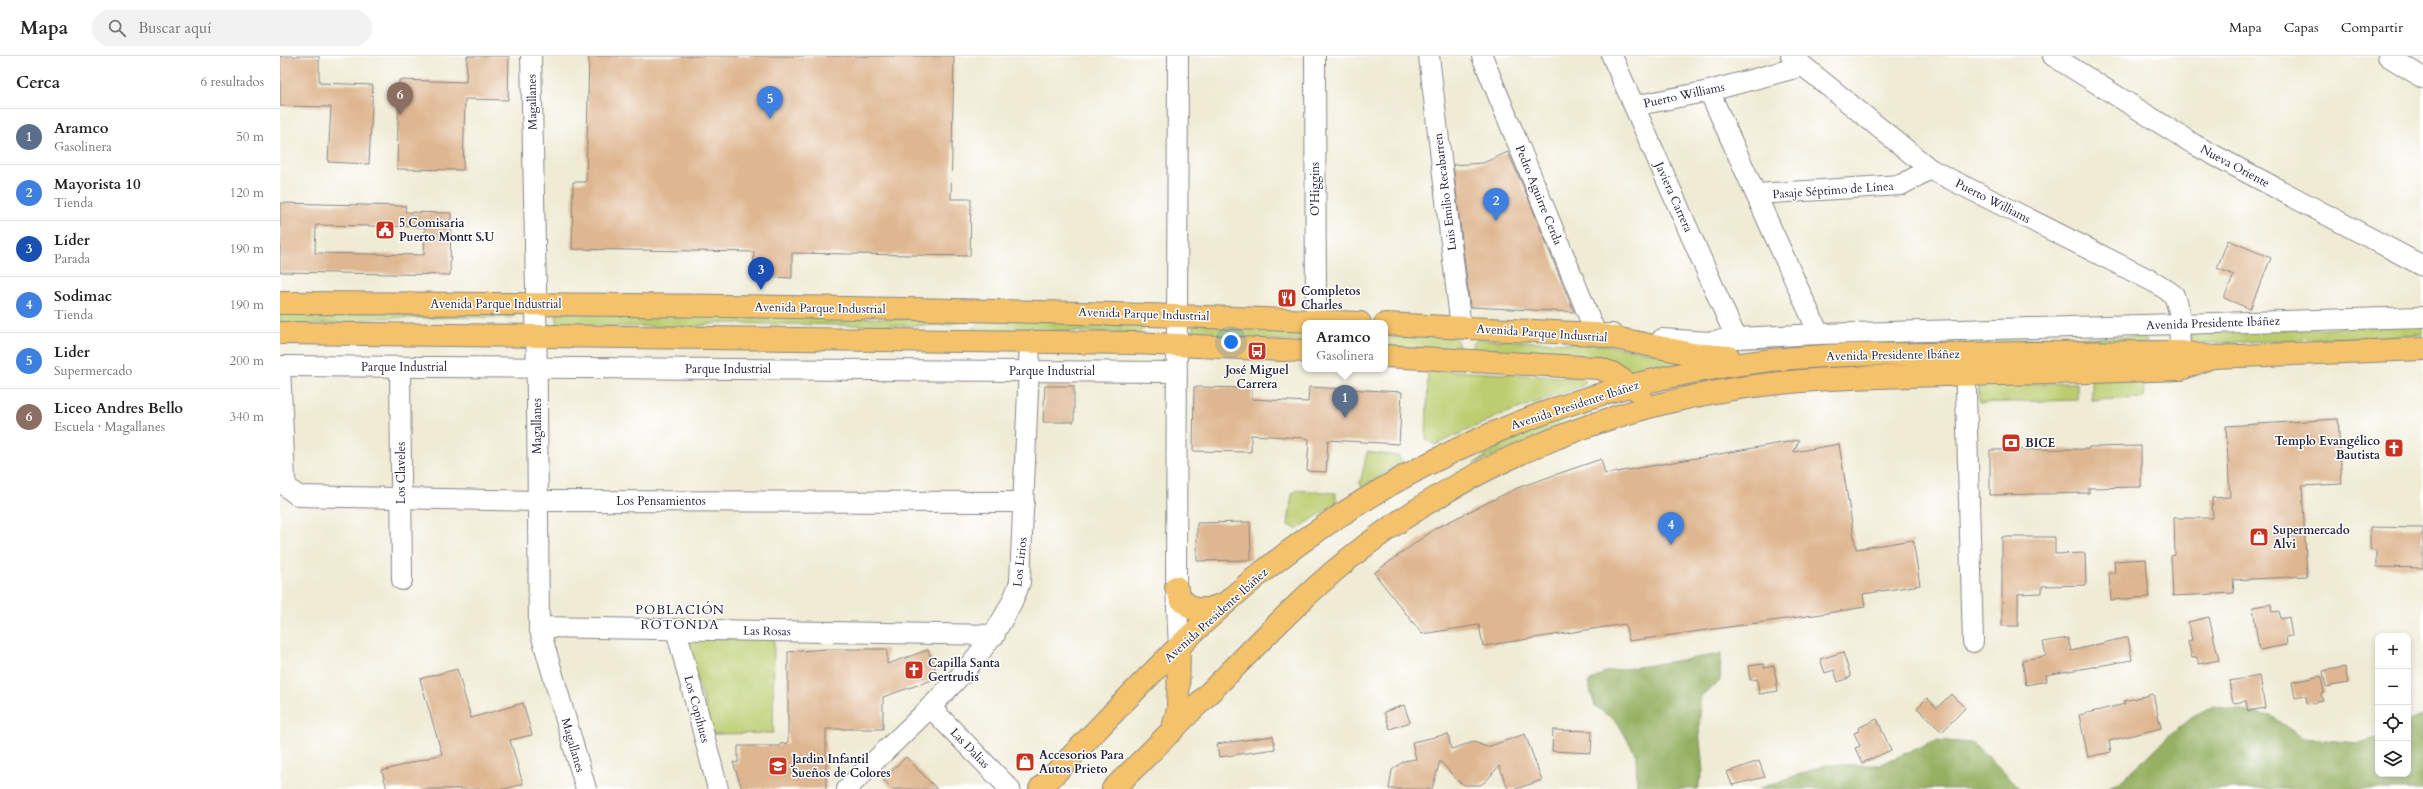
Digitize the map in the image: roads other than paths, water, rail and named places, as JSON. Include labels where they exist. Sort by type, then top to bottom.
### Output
[{"type":"main road","name":"Avenida Parque Industrial","points":[[280,303],[536,304],[1176,315],[1302,320]]},
{"type":"main road","name":"Avenida Parque Industrial","points":[[1388,324],[1596,334],[1692,354],[1759,358],[1769,360]]},
{"type":"main road","points":[[1458,360],[1464,355],[1468,345],[1467,335],[1461,328]]},
{"type":"main road","points":[[280,333],[1030,341],[1176,344],[1302,351]]},
{"type":"main road","name":"Avenida Presidente Ibáñez","points":[[1040,789],[1179,647],[1224,604],[1274,562],[1328,524],[1446,455],[1542,413],[1631,386],[1700,370],[1769,360],[1891,354],[1965,353],[2180,352],[2213,357],[2423,349]]},
{"type":"main road","points":[[1388,356],[1598,368],[1612,373],[1651,399],[1669,404]]},
{"type":"main road","name":"Avenida Presidente Ibáñez","points":[[1113,789],[1308,594],[1349,559],[1406,517],[1483,472],[1522,452],[1595,425],[1669,404],[1717,392],[1764,385],[1870,378],[2181,369],[2213,357]]},
{"type":"main road","points":[[1176,587],[1181,599],[1194,609],[1208,609],[1224,604]]},
{"type":"main road","points":[[1172,731],[1178,710],[1179,647]]},
{"type":"street","name":"Magallanes","points":[[531,56],[536,304],[539,627],[586,789]]},
{"type":"street","points":[[1178,56],[1176,587],[1179,647]]},
{"type":"street","name":"O'Higgins","points":[[1315,56],[1316,320]]},
{"type":"street","name":"Luis Emilio Recabarren","points":[[1429,56],[1461,328]]},
{"type":"street","name":"Pedro Aguirre Cerda","points":[[1482,56],[1596,334]]},
{"type":"street","name":"Javiera Carrera","points":[[1612,56],[1736,338]]},
{"type":"street","name":"Nueva Oriente","points":[[2053,56],[2195,144],[2423,266]]},
{"type":"street","points":[[2388,56],[2423,78]]},
{"type":"street","name":"Puerto Williams","points":[[1634,106],[1709,91],[1797,61],[1930,169],[2158,284],[2174,295],[2179,312],[2180,352]]},
{"type":"street","points":[[1709,91],[1819,334]]},
{"type":"street","name":"Pasaje Séptimo de Línea","points":[[1756,194],[1901,185],[1930,169]]},
{"type":"street","name":"Avenida Presidente Ibáñez","points":[[1596,334],[1688,342],[1710,342],[1736,338],[1819,334],[2423,317]]},
{"type":"street","name":"Los Lirios","points":[[847,789],[930,707],[995,635],[1008,613],[1020,582],[1030,341]]},
{"type":"street","points":[[1965,353],[1973,642]]},
{"type":"street","name":"Parque Industrial","points":[[280,366],[1176,372]]},
{"type":"street","name":"Los Pensamientos","points":[[280,366],[285,481],[288,488],[298,496],[538,500],[1024,502]]},
{"type":"street","name":"Los Claveles","points":[[400,367],[402,580]]},
{"type":"street","name":"Las Rosas","points":[[539,627],[995,635]]},
{"type":"street","name":"Los Copihues","points":[[676,629],[718,789]]},
{"type":"street","name":"Las Dalias","points":[[930,707],[1010,789]]},
{"type":"place","name":"Liceo Andres Bello","points":[[400,115]]},
{"type":"place","name":"Lider","points":[[770,119]]},
{"type":"place","name":"Mayorista 10","points":[[1496,221]]},
{"type":"place","name":"5 Comisaria Puerto Montt S.U","points":[[385,230]]},
{"type":"place","name":"Líder","points":[[761,290]]},
{"type":"place","name":"Completos Charles","points":[[1287,298]]},
{"type":"place","name":"José Miguel Carrera","points":[[1257,351]]},
{"type":"place","name":"Aramco","points":[[1345,418]]},
{"type":"place","name":"BICE","points":[[2011,443]]},
{"type":"place","name":"Templo Evangélico Bautista","points":[[2394,448]]},
{"type":"place","name":"Supermercado Alvi","points":[[2259,537]]},
{"type":"place","name":"Sodimac","points":[[1671,545]]},
{"type":"place","name":"Capilla Santa Gertrudis","points":[[914,670]]},
{"type":"place","name":"Accesorios Para Autos Prieto","points":[[1025,762]]},
{"type":"place","name":"Jardin Infantil Sueños de Colores","points":[[778,766]]},
{"type":"district","name":"POBLACIÓN ROTONDA","points":[[680,616]]}]
